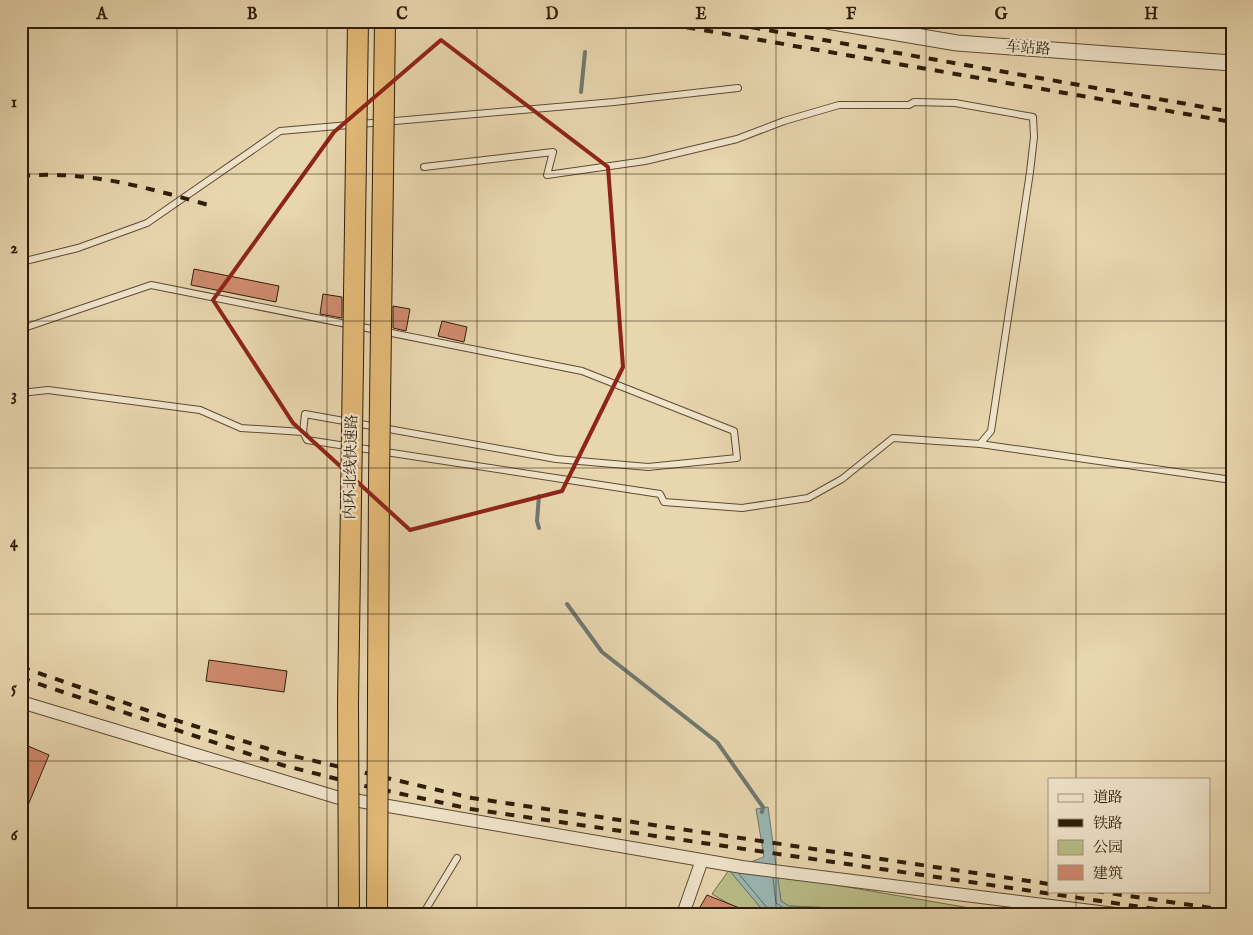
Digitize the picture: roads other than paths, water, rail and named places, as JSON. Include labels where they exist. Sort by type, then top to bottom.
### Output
[{"type":"highway","name":"内环北线快速路","points":[[349,914],[348,704],[358,21]]},
{"type":"highway","name":"内环北线快速路","points":[[376,914],[385,21]]},
{"type":"street","name":"车站路","points":[[826,21],[957,43],[1232,63]]},
{"type":"street","points":[[21,702],[336,797],[702,860],[1114,914]]},
{"type":"street","points":[[683,914],[702,860]]},
{"type":"lane","points":[[21,262],[78,248],[147,223],[280,131],[614,102],[738,88]]},
{"type":"lane","points":[[424,167],[553,152],[547,175],[645,161],[738,140],[784,121],[839,105],[909,104],[914,102],[955,103],[1033,117],[1034,137],[1030,172],[991,431],[980,444]]},
{"type":"lane","points":[[21,329],[151,285],[582,371],[734,431],[737,458],[648,467],[556,459],[305,414],[303,432],[307,440],[660,494],[664,502],[742,508],[808,498],[842,479],[893,438],[980,444],[1232,480]]},
{"type":"lane","points":[[21,393],[48,390],[200,410],[241,428],[303,432]]},
{"type":"lane","points":[[422,914],[457,858]]},
{"type":"water","points":[[768,807],[781,901],[789,906],[833,908],[869,914],[766,914],[729,870],[764,857],[756,809]]},
{"type":"waterway","points":[[581,92],[585,52]]},
{"type":"waterway","points":[[539,496],[537,521],[539,528]]},
{"type":"waterway","points":[[567,604],[602,652],[717,742],[763,807],[762,812]]},
{"type":"railway","points":[[651,21],[1232,122]]},
{"type":"railway","points":[[716,21],[1232,112]]},
{"type":"railway","points":[[21,176],[46,175],[94,178],[141,187],[212,206]]},
{"type":"railway","points":[[21,667],[172,719],[285,754],[472,798],[1048,884]]},
{"type":"railway","points":[[21,678],[282,765],[365,786],[471,809],[1189,914]]},
{"type":"railway","points":[[1102,892],[1232,911]]}]
